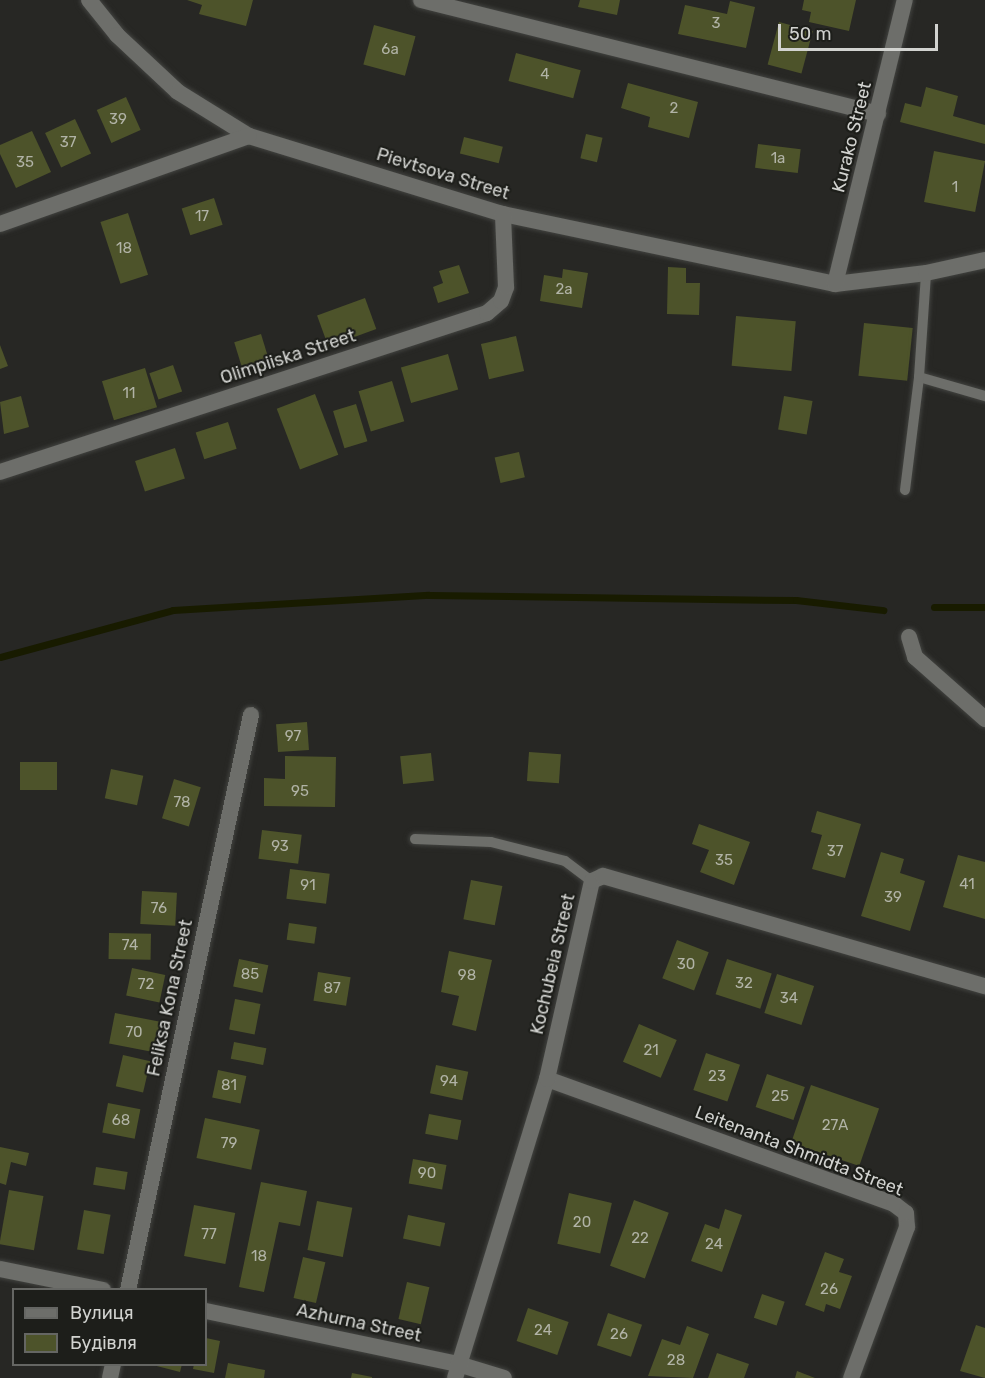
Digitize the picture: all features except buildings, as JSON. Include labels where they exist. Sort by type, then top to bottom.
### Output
[{"type":"street","name":"Pievtsova Street","points":[[88,0],[117,35],[178,92],[249,136],[503,214],[835,284],[926,273],[985,260]]},
{"type":"street","points":[[421,0],[878,114]]},
{"type":"street","name":"Kurako Street","points":[[835,284],[905,0]]},
{"type":"street","points":[[0,224],[249,136]]},
{"type":"street","name":"Olimpiiska Street","points":[[0,472],[487,313],[501,301],[506,287],[503,214]]},
{"type":"street","points":[[909,637],[915,657],[985,719]]},
{"type":"street","name":"Feliksa Kona Street","points":[[128,1288],[251,715]]},
{"type":"street","name":"Kochubeia Street","points":[[456,1371],[547,1078],[592,881],[603,876],[985,986]]},
{"type":"street","name":"Leitenanta Shmidta Street","points":[[547,1078],[894,1204],[906,1213],[907,1227],[851,1378]]},
{"type":"street","points":[[0,1269],[93,1288]]},
{"type":"street","name":"Azhurna Street","points":[[207,1311],[456,1371],[504,1378]]},
{"type":"lane","points":[[905,490],[919,377],[926,273]]},
{"type":"lane","points":[[919,377],[985,396]]},
{"type":"lane","points":[[415,839],[491,842],[565,861],[592,881]]},
{"type":"waterway","points":[[0,657],[173,610],[429,595],[796,600],[883,610]]},
{"type":"waterway","points":[[934,607],[985,607]]}]
